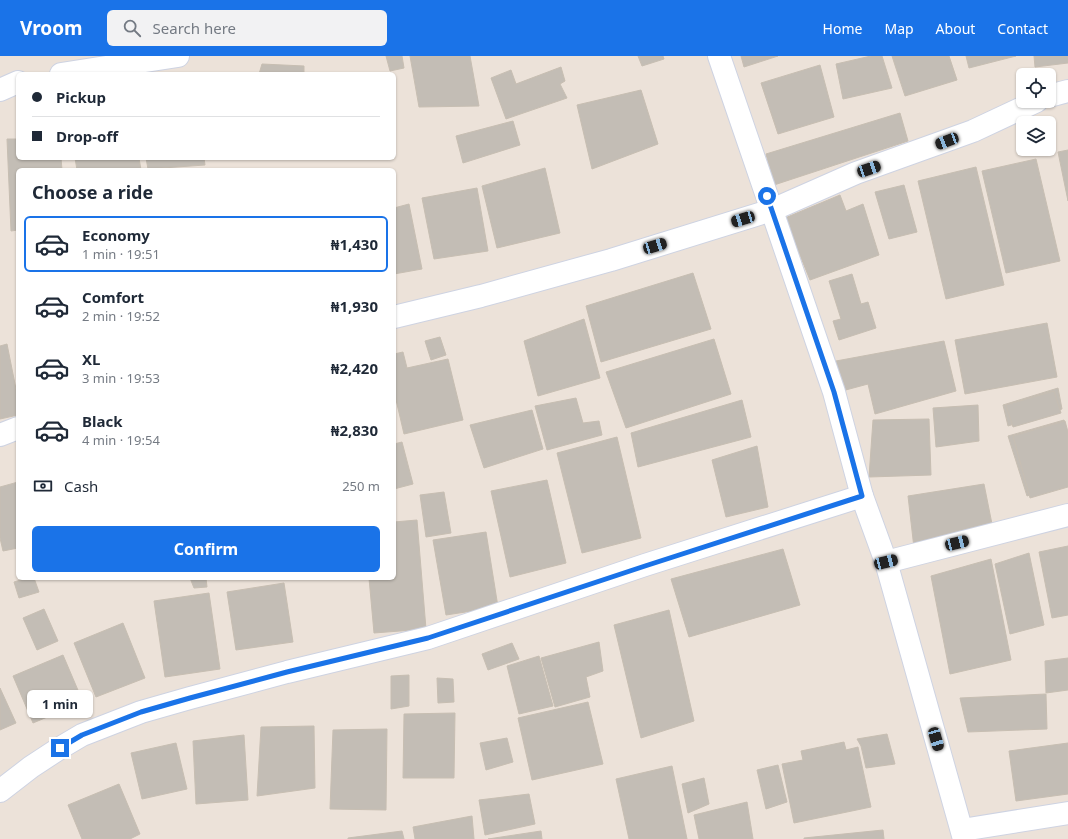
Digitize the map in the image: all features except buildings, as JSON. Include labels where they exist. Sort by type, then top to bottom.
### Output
[{"type":"street","points":[[73,72],[178,56]]},
{"type":"street","points":[[719,56],[834,392],[862,496],[886,562],[963,834],[1068,813]]},
{"type":"street","points":[[0,90],[16,83]]},
{"type":"street","points":[[1056,94],[1068,91]]},
{"type":"street","points":[[396,317],[481,296],[604,262],[772,210],[856,173],[973,131],[1022,108]]},
{"type":"street","points":[[0,434],[16,429]]},
{"type":"street","points":[[0,791],[31,767],[82,735],[141,712],[287,672],[428,638],[862,496]]},
{"type":"street","points":[[886,562],[1068,515]]},
{"type":"route","points":[[60,748],[82,735],[141,712],[287,672],[428,638],[528,604],[862,496],[834,392],[767,196]]}]
